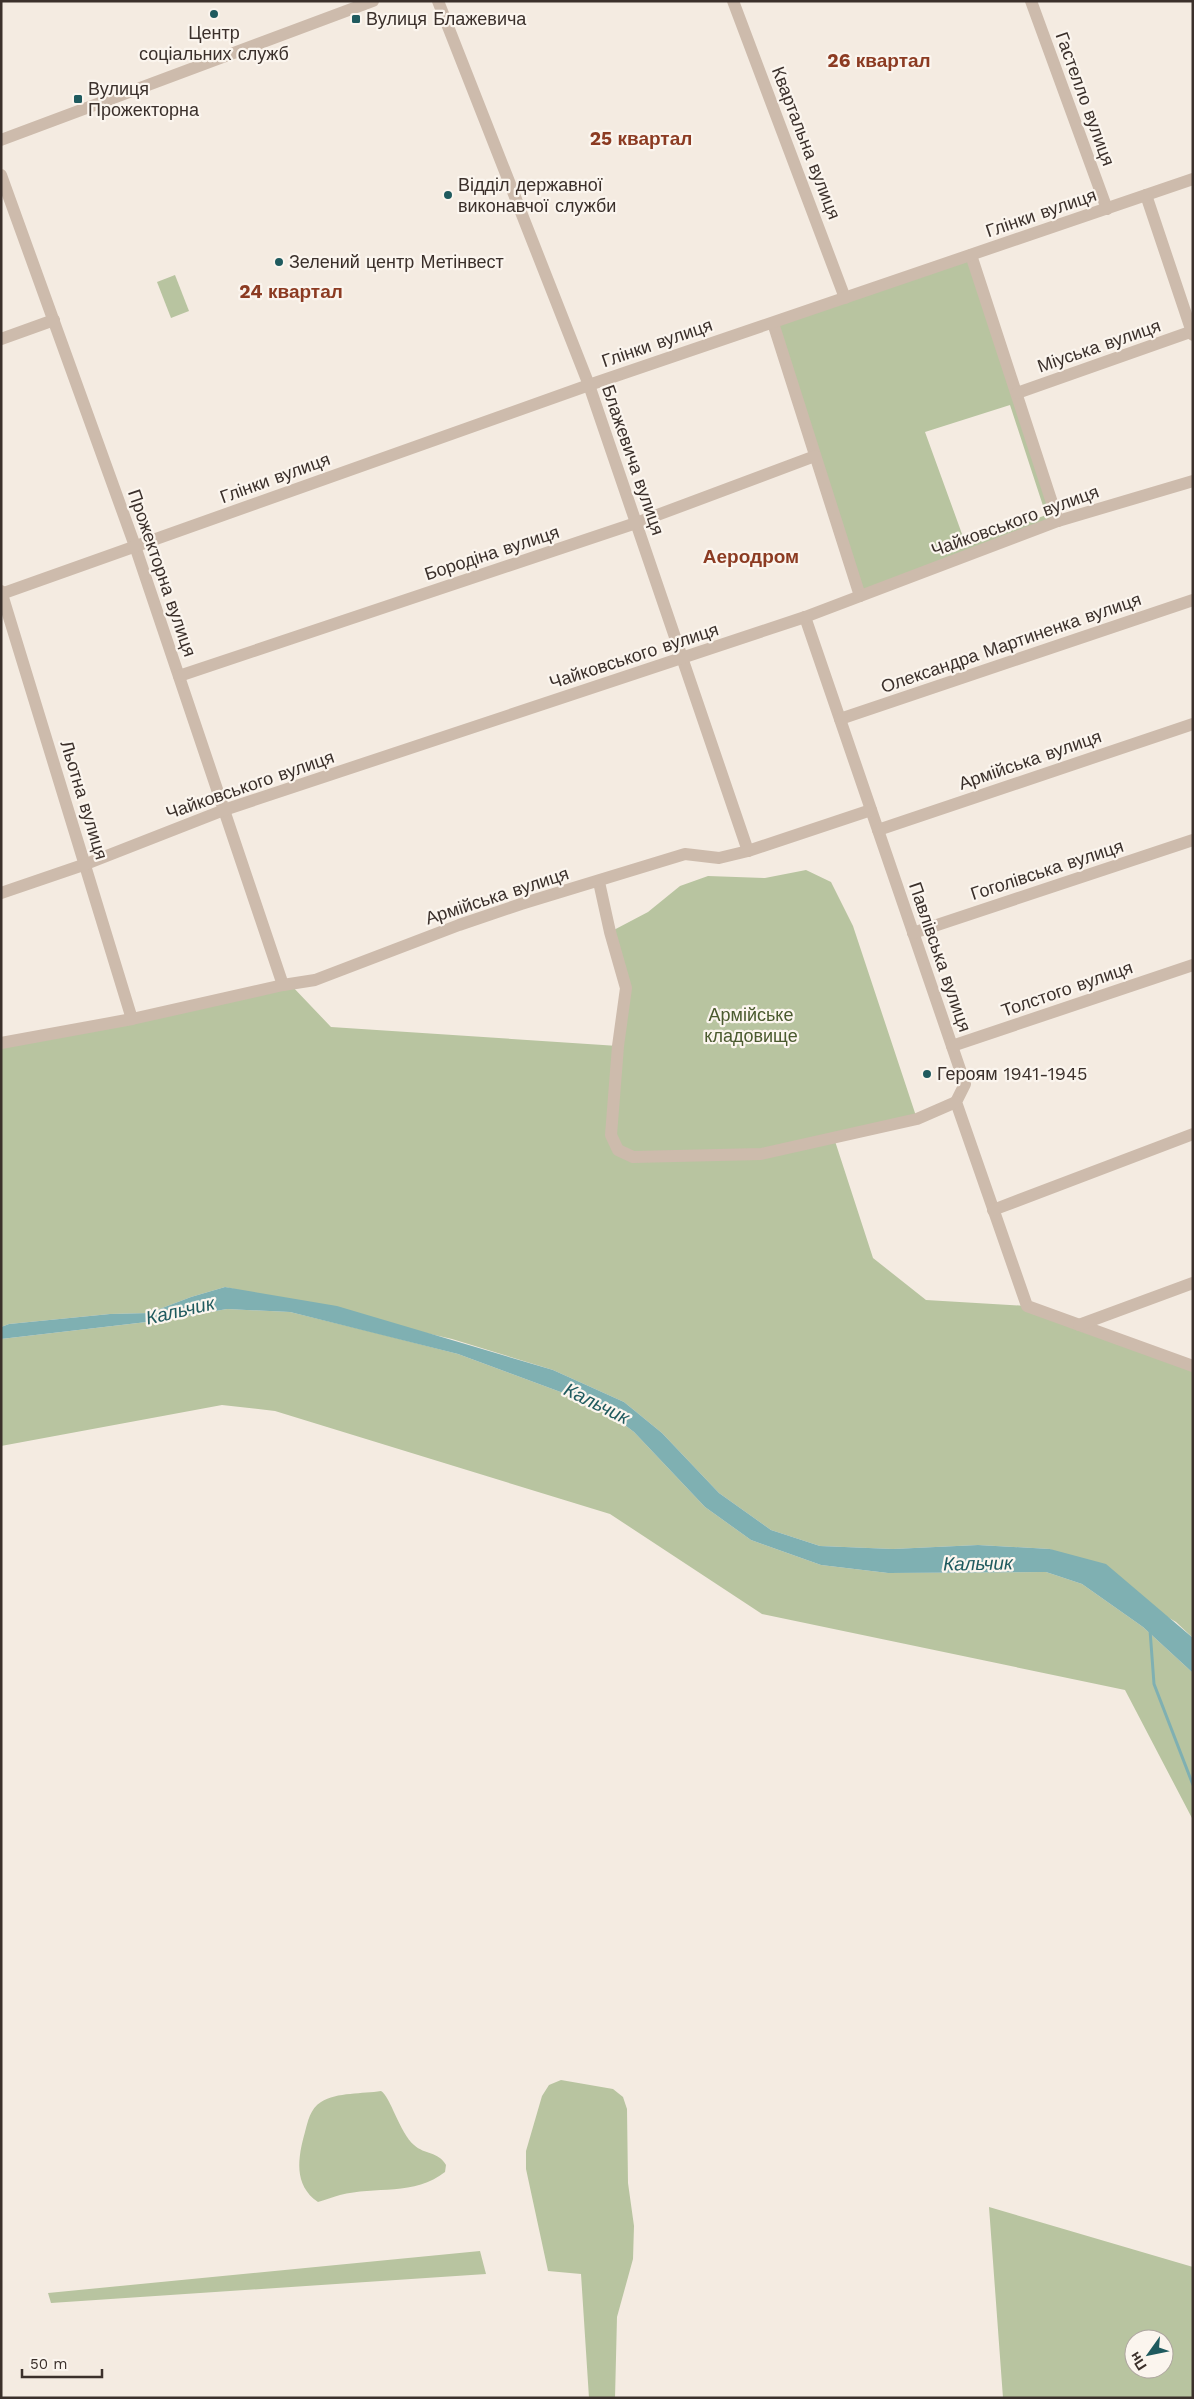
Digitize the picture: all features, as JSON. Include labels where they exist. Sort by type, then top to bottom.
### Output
[{"type":"street","points":[[1,140],[373,1]]},
{"type":"street","name":"Блажевича вулиця","points":[[438,1],[589,385],[748,852]]},
{"type":"street","name":"Квартальна вулиця","points":[[733,1],[845,298]]},
{"type":"street","name":"Гастелло вулиця","points":[[1030,1],[1107,209]]},
{"type":"street","name":"Прожекторна вулиця","points":[[1,175],[135,546],[283,984]]},
{"type":"street","name":"Глінки вулиця","points":[[2,593],[589,385],[1193,179]]},
{"type":"street","points":[[1146,195],[1192,333]]},
{"type":"street","points":[[971,255],[1058,521]]},
{"type":"street","points":[[1,339],[54,320]]},
{"type":"street","points":[[773,322],[860,596]]},
{"type":"street","name":"Міуська вулиця","points":[[1017,393],[1192,333]]},
{"type":"street","name":"Бородіна вулиця","points":[[179,676],[636,523],[815,456]]},
{"type":"street","name":"Чайковського вулиця","points":[[1,892],[86,864],[224,810],[805,617],[1058,521],[1193,481]]},
{"type":"street","name":"Льотна вулиця","points":[[2,593],[132,1019]]},
{"type":"street","name":"Олександра Мартиненка вулиця","points":[[840,719],[1193,600]]},
{"type":"street","name":"Павлівська вулиця","points":[[805,617],[965,1084],[956,1102]]},
{"type":"street","name":"Армійська вулиця","points":[[878,830],[1193,724]]},
{"type":"street","name":"Армійська вулиця","points":[[1,1043],[132,1019],[283,984],[315,980],[459,925],[521,904],[599,882],[685,854],[702,854],[719,858],[748,852],[871,810]]},
{"type":"street","name":"Гоголівська вулиця","points":[[913,933],[1193,840]]},
{"type":"street","points":[[599,882],[610,932],[626,988],[618,1046],[612,1136],[618,1150],[633,1157],[761,1154],[916,1119],[956,1102],[1027,1306],[1193,1366]]},
{"type":"street","name":"Толстого вулиця","points":[[952,1046],[1193,965]]},
{"type":"street","points":[[993,1210],[1193,1134]]},
{"type":"street","points":[[1079,1325],[1193,1283]]},
{"type":"green space","points":[[969,259],[1055,519],[862,592],[777,324]],"holes":[[[1010,405],[1046,515],[966,545],[925,432]]]},
{"type":"green space","points":[[175,275],[189,311],[171,318],[157,282]]},
{"type":"green space","name":"Армійське кладовище","points":[[806,870],[831,882],[853,926],[917,1119],[834,1138],[873,1258],[926,1300],[1027,1306],[1193,1366],[1193,1638],[1176,1622],[1050,1549],[978,1545],[893,1549],[820,1546],[771,1530],[719,1493],[662,1433],[624,1402],[553,1370],[452,1339],[225,1287],[191,1297],[149,1313],[110,1314],[9,1324],[1,1327],[1,1043],[290,984],[331,1027],[618,1046],[626,988],[610,932],[648,912],[680,886],[708,876],[765,878]]},
{"type":"green space","points":[[227,1309],[290,1312],[458,1354],[601,1407],[634,1432],[705,1507],[751,1540],[821,1565],[888,1573],[1046,1572],[1082,1584],[1143,1627],[1193,1673],[1193,1820],[1125,1690],[762,1614],[610,1514],[275,1411],[222,1405],[1,1446],[1,1339],[164,1320]]},
{"type":"green space","points":[[561,2080],[613,2089],[623,2097],[627,2109],[628,2183],[634,2226],[633,2259],[617,2317],[615,2398],[589,2398],[581,2274],[548,2271],[526,2169],[526,2151],[542,2096],[549,2085]]},
{"type":"green space","points":[[381,2091],[388,2100],[409,2139],[418,2148],[439,2157],[446,2165],[445,2172],[433,2180],[421,2184],[394,2189],[353,2192],[318,2202],[304,2187],[299,2161],[308,2120],[312,2112],[321,2102],[335,2096]]},
{"type":"green space","points":[[989,2207],[1193,2267],[1193,2398],[1003,2398]]},
{"type":"green space","points":[[480,2251],[486,2274],[51,2303],[48,2293]]},
{"type":"water","name":"Кальчик","points":[[225,1287],[337,1306],[553,1370],[624,1402],[662,1433],[719,1493],[771,1530],[820,1546],[893,1549],[978,1545],[1050,1549],[1106,1564],[1193,1638],[1193,1673],[1143,1627],[1082,1584],[1046,1572],[888,1573],[821,1565],[751,1540],[705,1507],[634,1432],[601,1407],[458,1354],[290,1312],[227,1309],[164,1320],[1,1339],[1,1327],[9,1324],[110,1314],[149,1313],[191,1297]]},
{"type":"waterway","points":[[1150,1630],[1154,1684],[1193,1785]]},
{"type":"place","name":"Центр соціальних служб","points":[[214,14]]},
{"type":"place","name":"Вулиця Блажевича","points":[[356,19]]},
{"type":"place","name":"Вулиця Прожекторна","points":[[78,99]]},
{"type":"place","name":"Відділ державної виконавчої служби","points":[[448,195]]},
{"type":"place","name":"Зелений центр Метінвест","points":[[279,262]]},
{"type":"place","name":"Героям 1941-1945","points":[[927,1074]]},
{"type":"district","name":"26 квартал","points":[[879,60]]},
{"type":"district","name":"25 квартал","points":[[641,138]]},
{"type":"district","name":"24 квартал","points":[[291,291]]},
{"type":"district","name":"Аеродром","points":[[751,556]]}]
